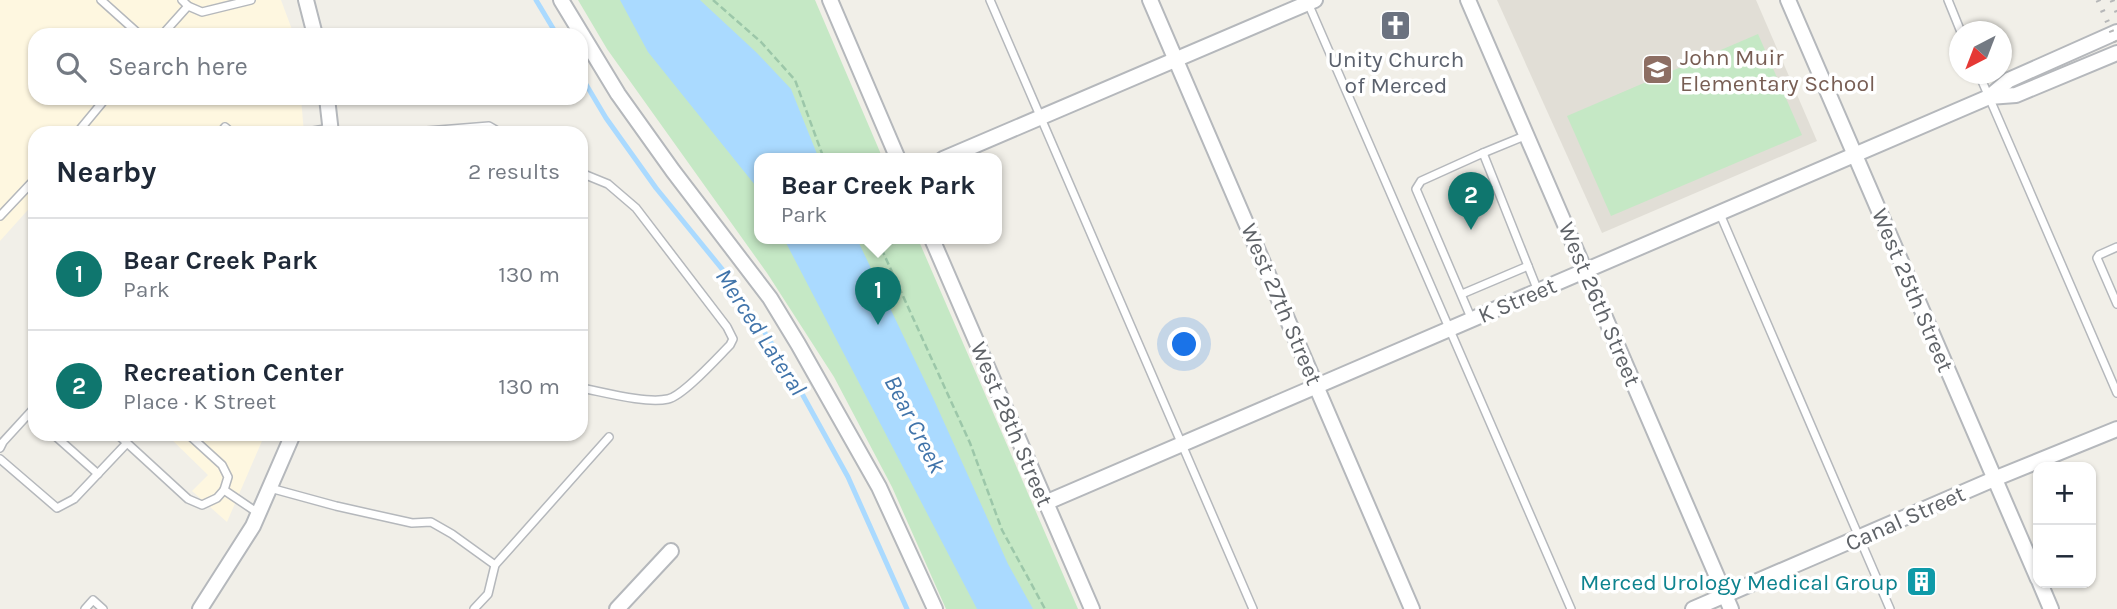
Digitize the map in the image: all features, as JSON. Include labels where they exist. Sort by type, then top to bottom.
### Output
[{"type":"street","points":[[306,0],[312,28]]},
{"type":"street","points":[[561,0],[578,28]]},
{"type":"street","points":[[830,0],[895,153]]},
{"type":"street","name":"West 27th Street","points":[[1150,0],[1412,609]]},
{"type":"street","name":"West 26th Street","points":[[1468,0],[1728,602]]},
{"type":"street","name":"West 25th Street","points":[[1788,0],[2033,567]]},
{"type":"street","points":[[957,153],[1310,1]]},
{"type":"street","name":"K Street","points":[[1989,97],[2008,80],[2117,32]]},
{"type":"street","points":[[588,45],[618,94],[770,298],[799,344],[879,487],[934,609]]},
{"type":"street","name":"K Street","points":[[1045,503],[1989,97],[2016,94],[2117,53]]},
{"type":"street","points":[[328,105],[330,126]]},
{"type":"street","name":"West 28th Street","points":[[934,244],[1092,609]]},
{"type":"street","name":"Canal Street","points":[[1693,609],[1728,602],[1860,538],[2117,429]]},
{"type":"street","points":[[200,609],[253,526],[290,441]]},
{"type":"street","points":[[617,609],[671,551]]},
{"type":"street","name":"West 25th Street","points":[[2042,588],[2051,609]]},
{"type":"lane","points":[[101,0],[132,28]]},
{"type":"lane","points":[[182,0],[202,12],[249,0]]},
{"type":"lane","points":[[990,0],[1253,609]]},
{"type":"lane","points":[[1948,0],[1957,21]]},
{"type":"lane","points":[[1310,1],[1571,609]]},
{"type":"lane","points":[[168,28],[188,6]]},
{"type":"lane","points":[[1983,84],[2117,393]]},
{"type":"lane","points":[[83,126],[100,105]]},
{"type":"lane","points":[[1472,320],[1416,189],[1421,181],[1527,135]]},
{"type":"lane","points":[[1483,153],[1539,291]]},
{"type":"lane","points":[[588,176],[608,184],[636,208],[727,327],[733,339],[683,390],[670,399],[627,397],[588,389]]},
{"type":"lane","points":[[0,216],[28,186]]},
{"type":"lane","points":[[1720,214],[1890,609]]},
{"type":"lane","points":[[2117,247],[2097,258],[2117,304]]},
{"type":"lane","points":[[1462,294],[1528,266]]},
{"type":"lane","points":[[0,449],[3,442],[28,418]]},
{"type":"lane","points":[[474,609],[488,594],[495,565],[608,438]]},
{"type":"lane","points":[[62,441],[98,474]]},
{"type":"lane","points":[[0,460],[57,508],[74,499],[127,443],[188,499],[202,505],[217,498],[224,490],[228,477],[222,465],[196,441]]},
{"type":"lane","points":[[269,488],[412,523],[431,522],[495,565]]},
{"type":"lane","points":[[224,490],[258,513]]},
{"type":"lane","points":[[85,609],[93,600],[103,609]]},
{"type":"path","points":[[713,0],[761,43],[795,80],[822,153]]},
{"type":"path","points":[[879,244],[970,443],[1002,530],[1045,609]]},
{"type":"shaded area","points":[[0,0],[281,0],[291,28],[28,28],[28,105],[302,105],[303,126],[28,126],[28,210],[0,241]]},
{"type":"shaded area","name":"John Muir Elementary School","points":[[1497,0],[1756,0],[1817,141],[1602,233]]},
{"type":"shaded area","points":[[173,441],[262,441],[227,522],[192,491],[208,475]]},
{"type":"green space","points":[[578,0],[815,0],[880,153],[754,153],[754,244],[920,244],[1078,609],[946,609],[892,487],[834,377],[767,273],[607,49]]},
{"type":"green space","points":[[1758,34],[1802,135],[1611,216],[1567,116]]},
{"type":"water","points":[[620,0],[700,0],[791,89],[817,153],[754,153],[754,184],[648,52]]},
{"type":"water","name":"Bear Creek","points":[[787,244],[859,244],[1008,564],[1033,609],[977,609]]},
{"type":"waterway","name":"Merced Lateral","points":[[536,0],[553,28]]},
{"type":"waterway","name":"Merced Lateral","points":[[588,88],[656,188],[731,280],[790,372],[848,477],[907,609]]},
{"type":"railway","points":[[2098,0],[2117,44]]},
{"type":"railway","points":[[2112,0],[2117,12]]},
{"type":"place","name":"Unity Church of Merced","points":[[1396,25]]},
{"type":"place","name":"John Muir Elementary School","points":[[1657,70]]},
{"type":"place","name":"Recreation Center","points":[[1471,230]]},
{"type":"place","name":"Bear Creek Park","points":[[878,325]]},
{"type":"place","name":"Merced Urology Medical Group","points":[[1921,582]]}]
